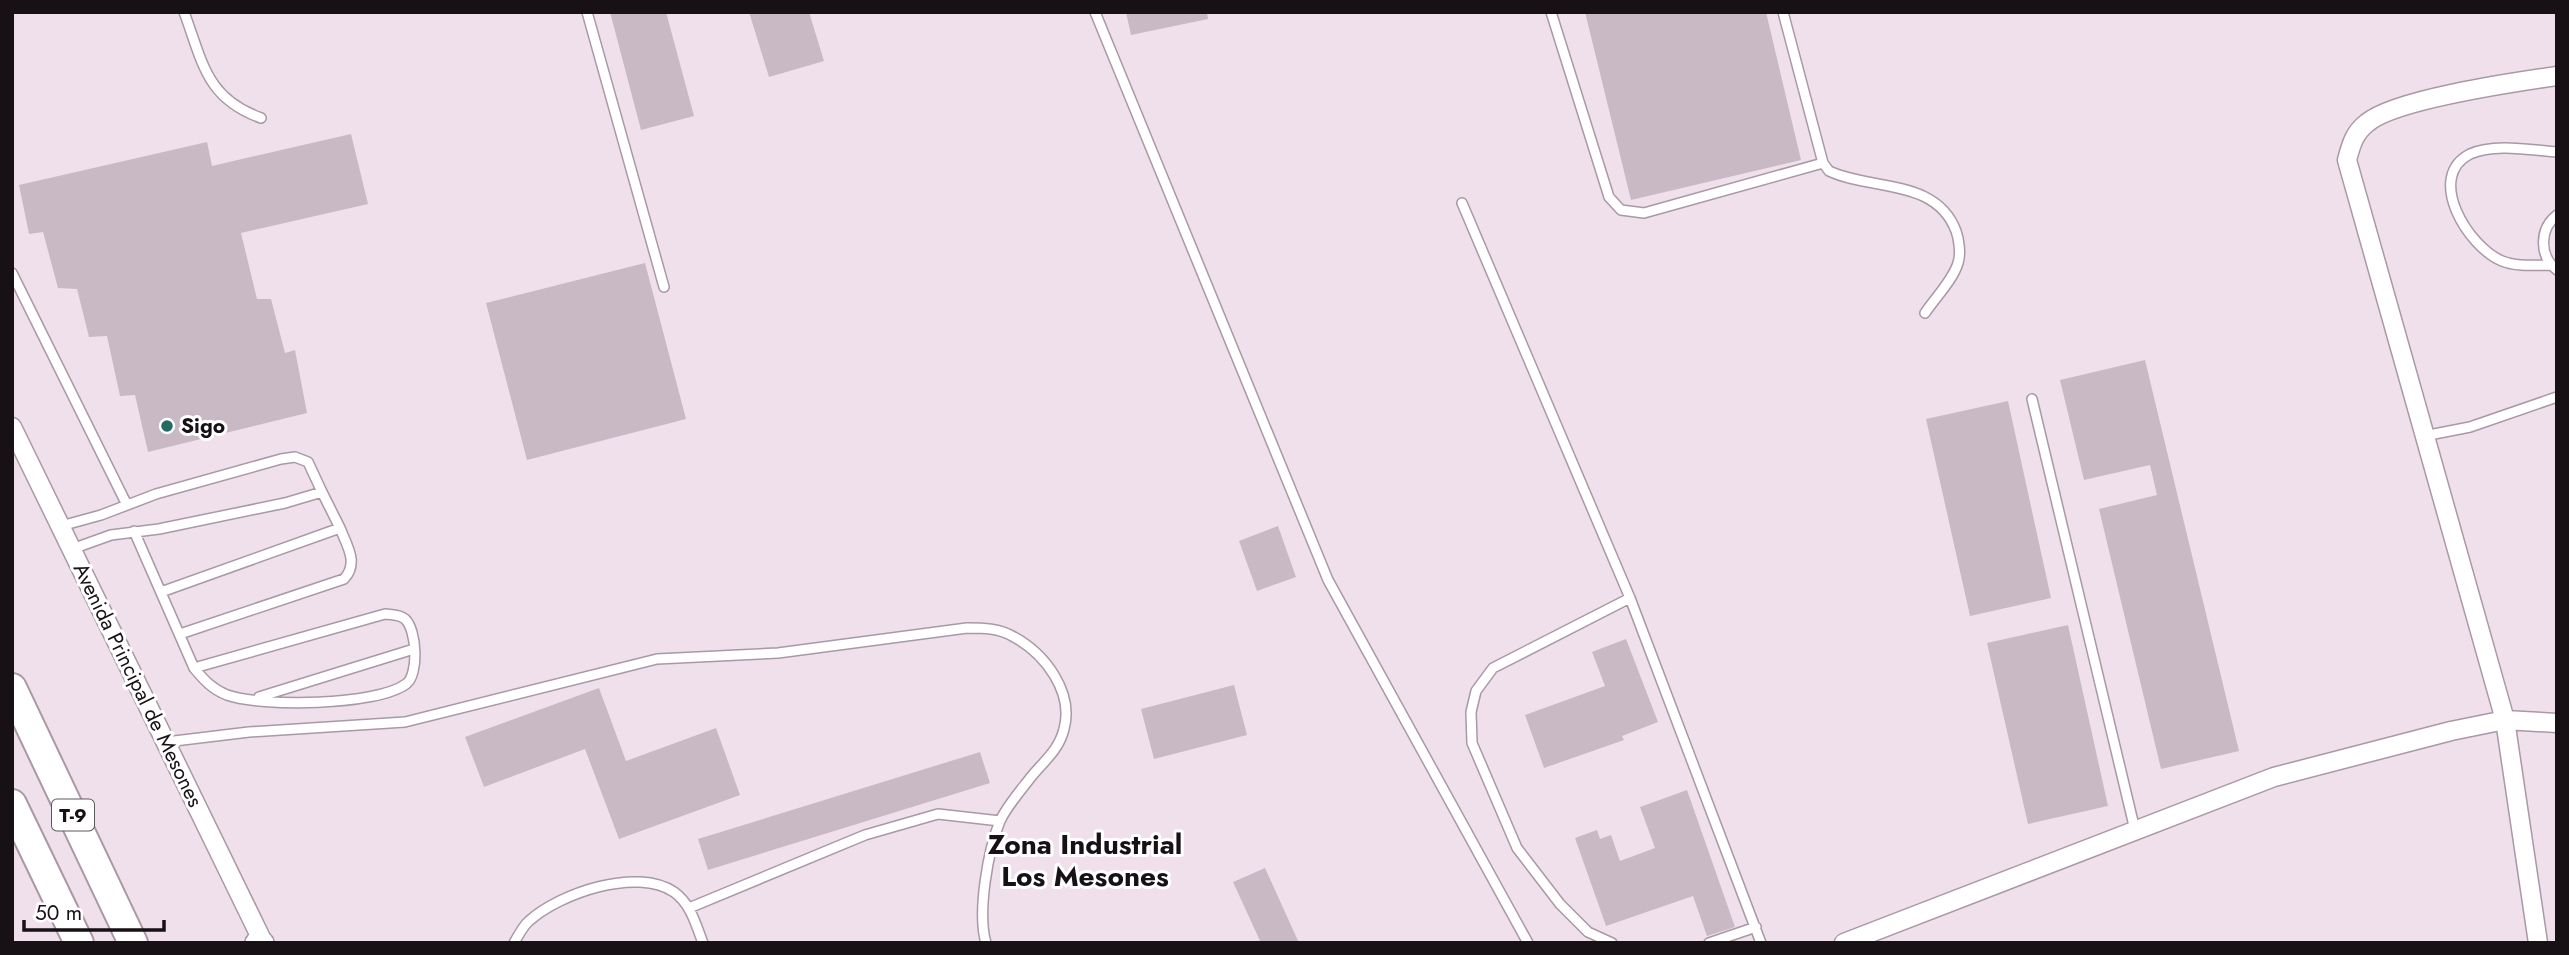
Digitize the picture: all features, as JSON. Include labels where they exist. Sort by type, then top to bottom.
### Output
[{"type":"highway","name":"T-9","points":[[12,688],[134,943]]},
{"type":"highway","name":"T-9","points":[[12,804],[79,943]]},
{"type":"street","points":[[2538,943],[2505,720],[2347,160],[2352,139],[2368,121],[2391,111],[2473,90],[2557,76]]},
{"type":"street","name":"Avenida Principal de Mesones","points":[[12,427],[261,942]]},
{"type":"street","points":[[1844,943],[2274,777],[2451,731],[2505,720],[2557,723]]},
{"type":"lane","points":[[184,12],[210,81],[237,110],[261,118]]},
{"type":"lane","points":[[587,12],[664,287]]},
{"type":"lane","points":[[1095,12],[1328,580],[1528,943]]},
{"type":"lane","points":[[1551,12],[1609,197],[1621,210],[1644,213],[1823,163]]},
{"type":"lane","points":[[1783,12],[1823,163],[1829,171],[1930,198],[1945,210],[1959,238],[1959,262],[1925,313]]},
{"type":"lane","points":[[2557,152],[2487,149],[2470,154],[2453,166],[2449,180],[2451,202],[2481,246],[2501,260],[2523,266],[2553,268],[2543,239],[2550,220],[2557,215]]},
{"type":"lane","points":[[1462,203],[1630,598],[1761,943]]},
{"type":"lane","points":[[12,274],[126,503]]},
{"type":"lane","points":[[2424,436],[2470,426],[2557,397]]},
{"type":"lane","points":[[2032,399],[2135,830]]},
{"type":"lane","points":[[61,526],[101,515],[126,503],[295,457],[308,462],[352,559],[352,567],[344,579],[180,634]]},
{"type":"lane","points":[[72,549],[111,535],[184,524],[322,492]]},
{"type":"lane","points":[[161,592],[340,528]]},
{"type":"lane","points":[[134,531],[194,668],[208,685],[228,695],[336,703],[394,692],[410,682],[413,674],[411,627],[399,615],[385,614],[194,668]]},
{"type":"lane","points":[[1612,943],[1588,932],[1560,904],[1517,848],[1472,743],[1471,712],[1476,691],[1493,668],[1630,598]]},
{"type":"lane","points":[[166,742],[249,732],[405,722],[657,659],[778,653],[967,628],[990,628],[1014,637],[1042,659],[1060,682],[1066,704],[1065,727],[1058,747],[1031,777],[1000,821],[982,896],[986,943]]},
{"type":"lane","points":[[254,698],[414,649]]},
{"type":"lane","points":[[689,908],[865,835],[938,814],[1000,821]]},
{"type":"lane","points":[[514,943],[528,921],[561,902],[596,887],[626,882],[652,885],[674,892],[689,908],[703,943]]},
{"type":"lane","points":[[1709,943],[1756,927]]},
{"type":"building","points":[[610,12],[666,12],[694,116],[641,130]]},
{"type":"building","points":[[749,12],[809,12],[824,61],[769,77]]},
{"type":"building","points":[[1126,12],[1207,12],[1208,19],[1131,35]]},
{"type":"building","points":[[1585,12],[1766,12],[1801,160],[1631,200]]},
{"type":"building","points":[[351,134],[368,204],[241,233],[257,299],[271,299],[285,353],[295,350],[307,413],[148,452],[135,395],[120,396],[107,336],[89,337],[77,289],[58,288],[43,232],[29,234],[19,185],[207,142],[212,166]]},
{"type":"building","points":[[645,263],[686,419],[527,460],[486,303]]},
{"type":"building","points":[[2145,360],[2239,751],[2161,769],[2099,509],[2157,495],[2150,465],[2084,480],[2060,380]]},
{"type":"building","points":[[2008,401],[2051,598],[1970,616],[1926,419]]},
{"type":"building","points":[[1278,526],[1296,577],[1257,591],[1239,541]]},
{"type":"building","points":[[2068,625],[2108,806],[2028,824],[1987,643]]},
{"type":"building","points":[[1626,639],[1658,722],[1622,736],[1624,740],[1544,768],[1525,715],[1605,686],[1592,652]]},
{"type":"building","points":[[1234,685],[1247,735],[1154,759],[1141,709]]},
{"type":"building","points":[[599,688],[626,761],[716,728],[740,795],[619,839],[585,749],[484,787],[465,737]]},
{"type":"building","points":[[980,752],[990,783],[708,870],[698,839]]},
{"type":"building","points":[[1687,790],[1735,927],[1707,936],[1693,896],[1606,926],[1575,838],[1597,830],[1600,839],[1611,835],[1620,861],[1655,848],[1640,807]]},
{"type":"building","points":[[1265,868],[1299,943],[1261,943],[1233,882]]},
{"type":"place","name":"Sigo","points":[[167,426]]},
{"type":"district","name":"Zona Industrial Los Mesones","points":[[1085,860]]}]
